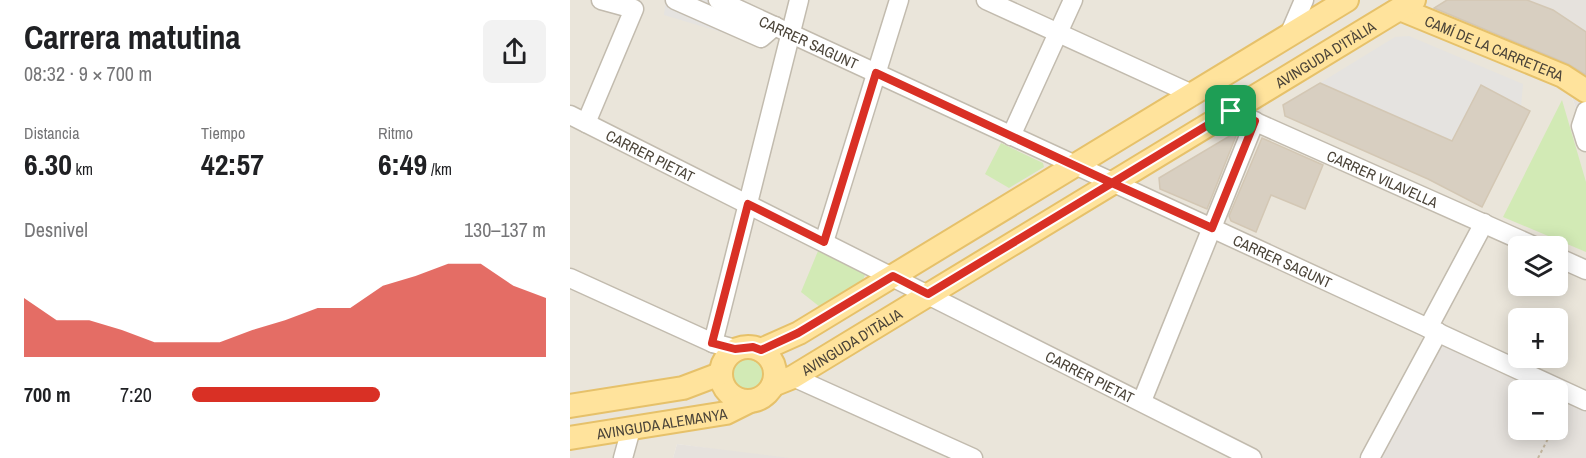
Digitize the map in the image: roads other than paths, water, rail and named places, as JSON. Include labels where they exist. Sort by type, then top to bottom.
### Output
[{"type":"main road","points":[[761,350],[798,333],[1347,0]]},
{"type":"main road","name":"CAMÍ DE LA CARRETERA","points":[[1407,4],[1563,76],[1586,91]]},
{"type":"main road","name":"AVINGUDA D'ITÀLIA","points":[[783,381],[1407,4]]},
{"type":"main road","points":[[753,347],[761,350],[768,355],[783,381],[764,396],[750,401],[733,397],[726,391],[720,374],[724,359],[735,349],[753,347]]},
{"type":"main road","name":"AVINGUDA ALEMANYA","points":[[570,406],[683,388],[720,374]]},
{"type":"main road","name":"AVINGUDA ALEMANYA","points":[[570,438],[726,412],[750,401]]},
{"type":"street","points":[[578,119],[634,9],[601,0]]},
{"type":"street","points":[[675,0],[761,38],[782,30]]},
{"type":"street","name":"CARRER SAGUNT","points":[[718,0],[1586,401]]},
{"type":"street","points":[[712,343],[748,204],[782,30],[799,0]]},
{"type":"street","points":[[824,242],[899,0]]},
{"type":"street","points":[[986,0],[1192,94]]},
{"type":"street","points":[[1011,136],[1073,0]]},
{"type":"street","points":[[1289,35],[1304,0]]},
{"type":"street","name":"CARRER VILAVELLA","points":[[1231,111],[1512,236]]},
{"type":"street","points":[[1586,111],[1581,126],[1586,142]]},
{"type":"street","name":"CARRER PIETAT","points":[[578,119],[893,276]]},
{"type":"street","points":[[1142,401],[1255,121]]},
{"type":"street","points":[[1370,458],[1484,223]]},
{"type":"street","points":[[1568,261],[1586,270]]},
{"type":"street","points":[[893,276],[928,294]]},
{"type":"street","points":[[570,278],[712,343],[735,349]]},
{"type":"street","name":"CARRER PIETAT","points":[[928,294],[1252,458]]},
{"type":"street","points":[[783,381],[973,458]]},
{"type":"street","points":[[623,458],[631,429]]}]
